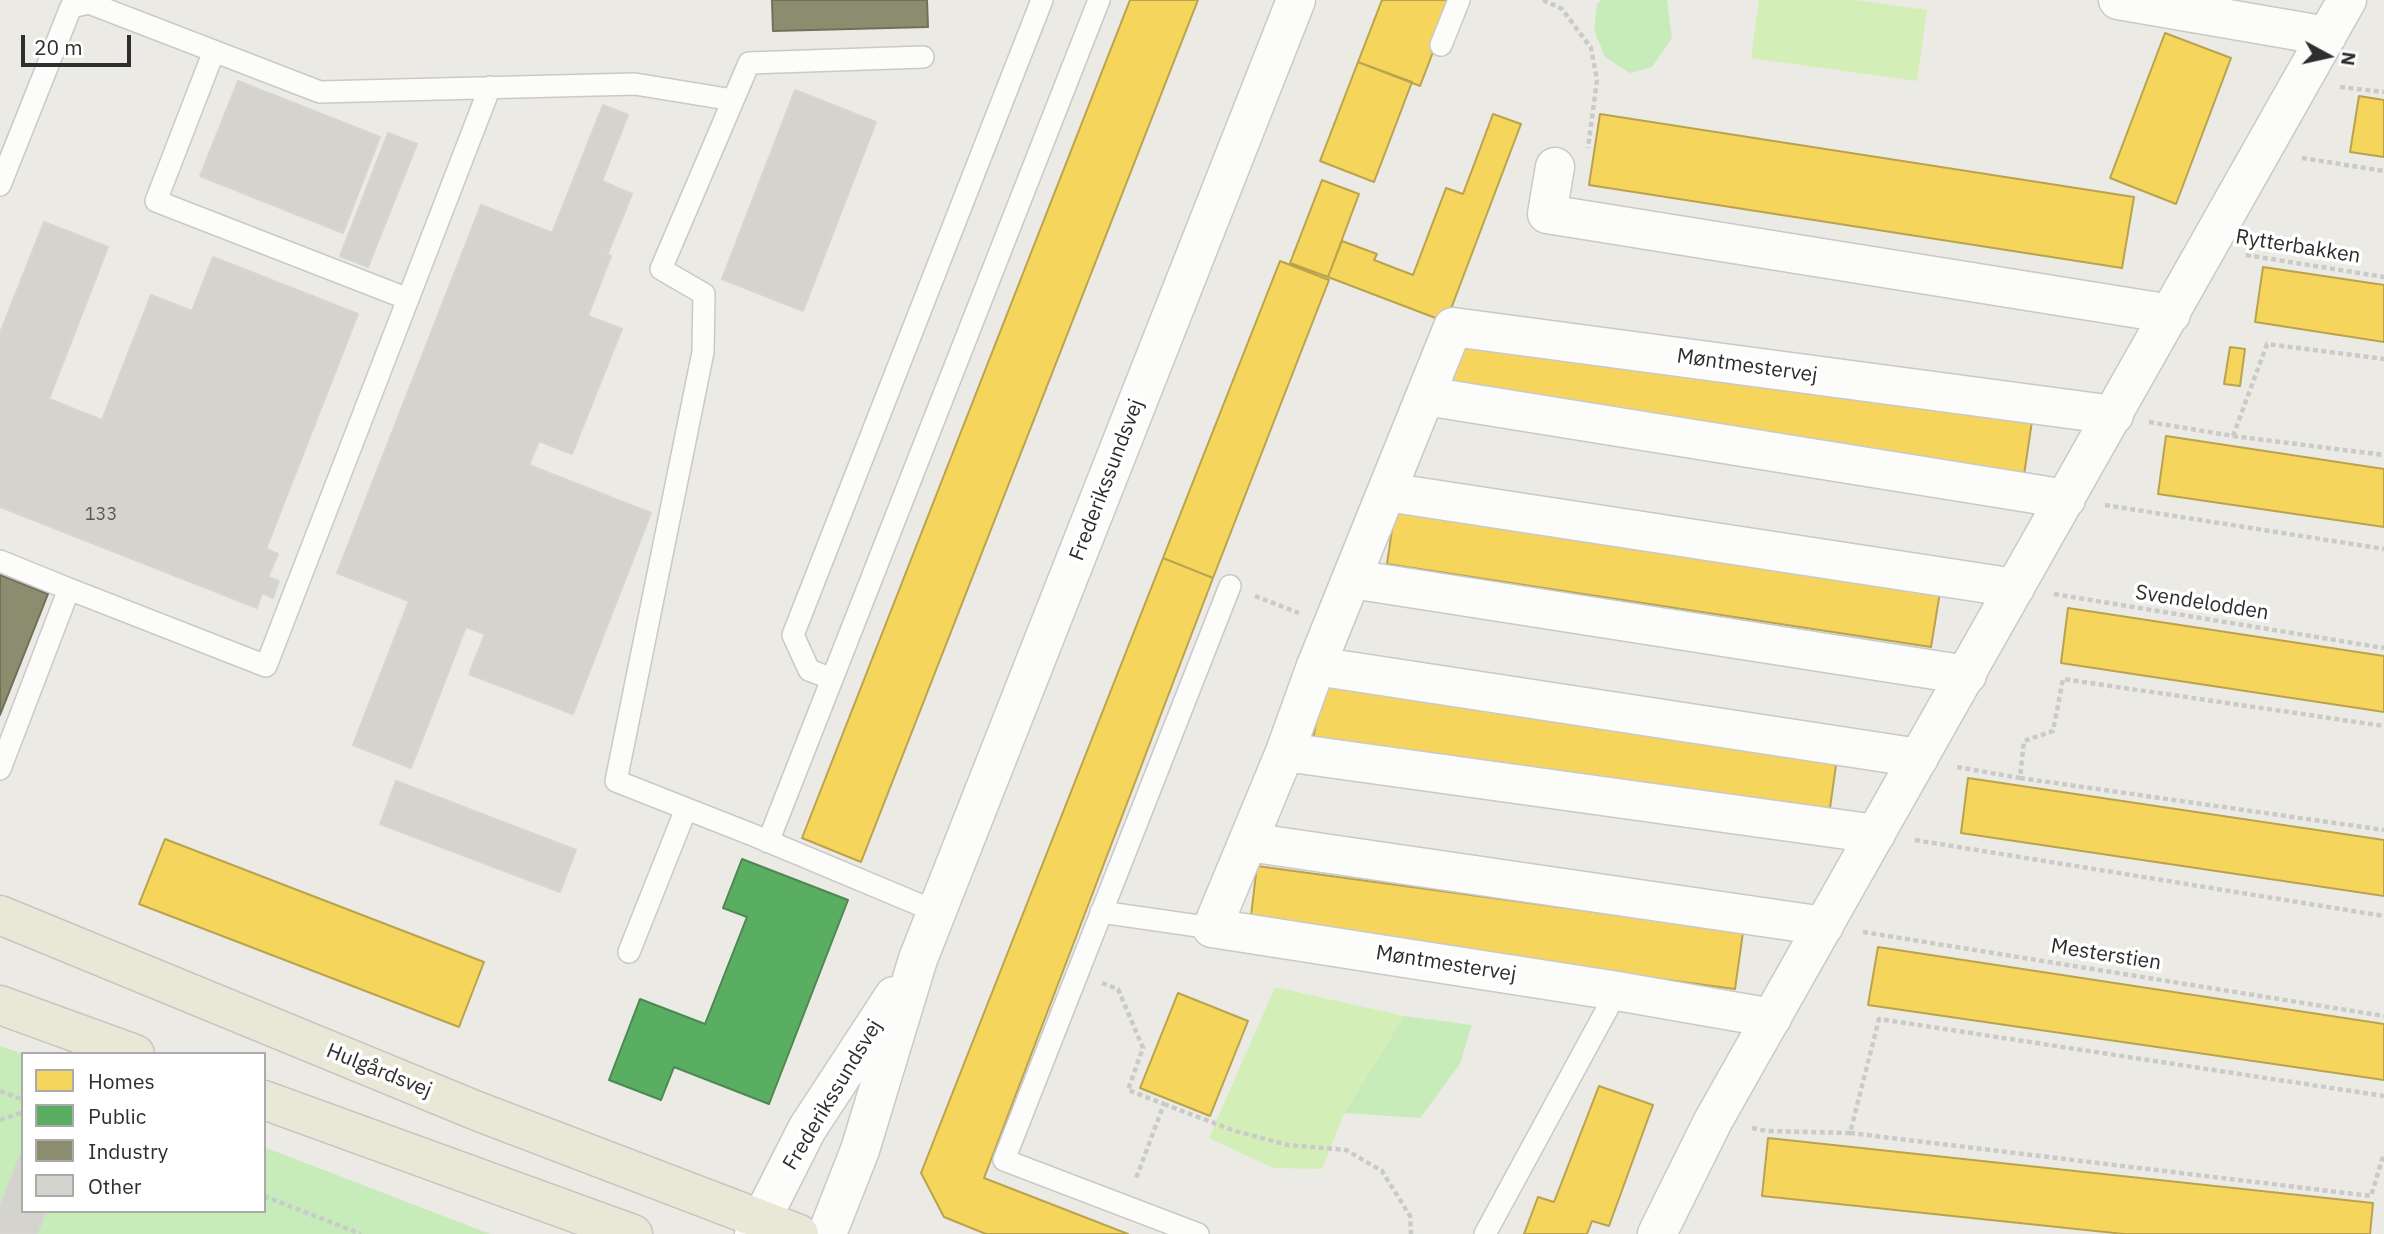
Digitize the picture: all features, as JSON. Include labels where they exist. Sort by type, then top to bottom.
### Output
[{"type":"main road","name":"Hulgårdsvej","points":[[0,915],[762,1229],[799,1234]]},
{"type":"main road","points":[[0,1005],[129,1052]]},
{"type":"main road","points":[[266,1101],[633,1234]]},
{"type":"street","name":"Frederikssundsvej","points":[[827,1234],[860,1150],[918,959],[1296,0]]},
{"type":"street","points":[[2118,0],[2327,36]]},
{"type":"street","points":[[1657,1234],[1713,1121],[2347,0]]},
{"type":"street","points":[[1571,161],[1547,214],[2171,314]]},
{"type":"street","name":"Møntmestervej","points":[[1772,1018],[1212,928],[1285,752],[1316,666],[1453,327],[2114,415]]},
{"type":"street","points":[[1426,396],[2066,499]]},
{"type":"street","points":[[1387,492],[2015,588]]},
{"type":"street","points":[[1352,579],[1967,675]]},
{"type":"street","points":[[1316,666],[1919,758]]},
{"type":"street","points":[[1285,752],[1876,834]]},
{"type":"street","points":[[1248,842],[1824,926]]},
{"type":"street","name":"Frederikssundsvej","points":[[762,1229],[807,1129],[918,959]]},
{"type":"lane","points":[[832,679],[809,670],[793,635],[1042,0]]},
{"type":"lane","points":[[768,842],[1099,0]]},
{"type":"lane","points":[[1441,45],[1459,0]]},
{"type":"lane","points":[[0,185],[71,7],[89,3],[320,92],[635,84],[733,100]]},
{"type":"lane","points":[[214,51],[156,201],[408,299]]},
{"type":"lane","points":[[923,57],[749,63],[661,269],[704,294],[703,352],[616,781],[937,912]]},
{"type":"lane","points":[[0,561],[266,666],[490,87]]},
{"type":"lane","points":[[1198,1234],[1004,1160],[1230,586]]},
{"type":"lane","points":[[0,769],[69,589]]},
{"type":"lane","points":[[629,952],[686,809]]},
{"type":"lane","points":[[1101,912],[1212,928]]},
{"type":"lane","points":[[1485,1234],[1617,991]]},
{"type":"path","points":[[1543,0],[1562,9],[1591,47],[1597,80],[1571,161]]},
{"type":"path","points":[[2261,152],[2384,171]]},
{"type":"path","name":"Rytterbakken","points":[[2207,249],[2384,276]]},
{"type":"path","points":[[2233,436],[2267,344],[2384,359]]},
{"type":"path","points":[[2114,415],[2233,436],[2384,455]]},
{"type":"path","points":[[2066,499],[2384,549]]},
{"type":"path","name":"Svendelodden","points":[[2015,588],[2384,648]]},
{"type":"path","points":[[2020,778],[2024,741],[2053,731],[2063,679],[2384,726]]},
{"type":"path","points":[[1919,758],[2020,778],[2384,830]]},
{"type":"path","points":[[1876,834],[2384,916]]},
{"type":"path","name":"Mesterstien","points":[[1824,926],[2384,1016]]},
{"type":"path","points":[[1078,975],[1118,989],[1143,1048],[1128,1090],[1235,1131],[1289,1144],[1346,1150],[1382,1171],[1410,1216],[1411,1234]]},
{"type":"path","points":[[1850,1133],[1879,1019],[2384,1096]]},
{"type":"path","points":[[0,1091],[21,1099]]},
{"type":"path","points":[[1125,1207],[1164,1104]]},
{"type":"path","points":[[0,1120],[21,1113]]},
{"type":"path","points":[[1713,1121],[1767,1131],[1850,1133],[2371,1196],[2384,1153]]},
{"type":"path","points":[[266,1196],[361,1234]]},
{"type":"green space","points":[[1601,0],[1667,0],[1672,38],[1652,67],[1630,73],[1605,57],[1594,30],[1597,4]]},
{"type":"green space","points":[[1759,0],[1856,0],[1927,10],[1917,81],[1751,58]]},
{"type":"green space","points":[[1275,987],[1404,1016],[1344,1113],[1322,1169],[1273,1168],[1209,1138]]},
{"type":"green space","points":[[1404,1016],[1472,1025],[1460,1064],[1420,1118],[1344,1113]]},
{"type":"green space","points":[[0,1046],[21,1053],[21,1213],[266,1213],[266,1148],[490,1234],[0,1234]]},
{"type":"building: Homes","points":[[1130,0],[1198,0],[861,862],[802,838]]},
{"type":"building: Homes","points":[[1382,0],[1453,0],[1420,86],[1358,62]]},
{"type":"building: Homes","points":[[2165,33],[2231,58],[2176,204],[2110,178]]},
{"type":"building: Homes","points":[[1358,62],[1412,82],[1374,182],[1320,161]]},
{"type":"building: Homes","points":[[2359,96],[2384,100],[2384,157],[2350,152]]},
{"type":"building: Homes","points":[[1493,114],[1521,124],[1446,322],[1328,277],[1342,241],[1377,254],[1374,260],[1413,275],[1446,188],[1463,194]]},
{"type":"building: Homes","points":[[1600,114],[2134,197],[2122,268],[1589,185]]},
{"type":"building: Homes","points":[[1322,180],[1359,194],[1328,277],[1290,263]]},
{"type":"building: Homes","points":[[1280,261],[1329,280],[1213,578],[1163,558]]},
{"type":"building: Homes","points":[[2263,267],[2384,285],[2384,342],[2255,322]]},
{"type":"building: Homes","points":[[1459,335],[2032,421],[2024,475],[1451,391]]},
{"type":"building: Homes","points":[[2230,347],[2245,349],[2240,386],[2224,384]]},
{"type":"building: Homes","points":[[2166,436],[2384,469],[2384,527],[2158,494]]},
{"type":"building: Homes","points":[[1395,509],[1940,592],[1931,647],[1387,564]]},
{"type":"building: Homes","points":[[1163,558],[1213,578],[984,1178],[1128,1234],[986,1234],[944,1217],[921,1173]]},
{"type":"building: Homes","points":[[2068,608],[2384,656],[2384,712],[2061,663]]},
{"type":"building: Homes","points":[[1322,684],[1837,758],[1829,815],[1313,741]]},
{"type":"building: Homes","points":[[1968,778],[2384,840],[2384,896],[1961,833]]},
{"type":"building: Homes","points":[[165,839],[484,962],[459,1027],[139,904]]},
{"type":"building: Homes","points":[[1257,866],[1743,932],[1735,989],[1250,924]]},
{"type":"building: Homes","points":[[1878,947],[2384,1024],[2384,1080],[1868,1005]]},
{"type":"building: Homes","points":[[1178,993],[1248,1021],[1210,1116],[1140,1088]]},
{"type":"building: Homes","points":[[1599,1086],[1653,1105],[1609,1226],[1592,1221],[1587,1234],[1524,1234],[1538,1197],[1554,1202]]},
{"type":"building: Homes","points":[[1768,1138],[2373,1203],[2370,1234],[2124,1234],[1762,1196]]},
{"type":"building: Public","points":[[742,859],[848,900],[769,1104],[674,1067],[661,1100],[609,1080],[640,999],[705,1024],[747,917],[723,908]]},
{"type":"building: Industry","points":[[772,0],[927,0],[928,27],[773,31]]},
{"type":"building: Industry","points":[[0,575],[48,594],[0,715]]},
{"type":"building: Other","points":[[238,81],[380,137],[343,233],[200,176]]},
{"type":"building: Other","points":[[795,90],[876,122],[803,311],[722,279]]},
{"type":"building: Other","points":[[603,105],[628,115],[602,181],[632,194],[607,255],[552,233]]},
{"type":"building: Other","points":[[388,133],[417,144],[368,267],[340,256]]},
{"type":"building: Other","points":[[481,205],[611,256],[588,316],[622,329],[572,454],[539,441],[529,465],[651,513],[573,714],[469,674],[485,634],[466,627],[411,768],[353,745],[409,601],[337,573]]},
{"type":"building: Other","points":[[44,222],[108,247],[49,399],[102,420],[151,295],[192,311],[213,257],[358,314],[266,549],[278,554],[268,577],[279,581],[273,598],[262,593],[257,608],[0,507],[0,333]]},
{"type":"building: Other","points":[[396,781],[576,850],[560,892],[380,824]]},
{"type":"building: Other","points":[[21,1155],[21,1213],[45,1213],[37,1234],[0,1234],[0,1207]]}]
